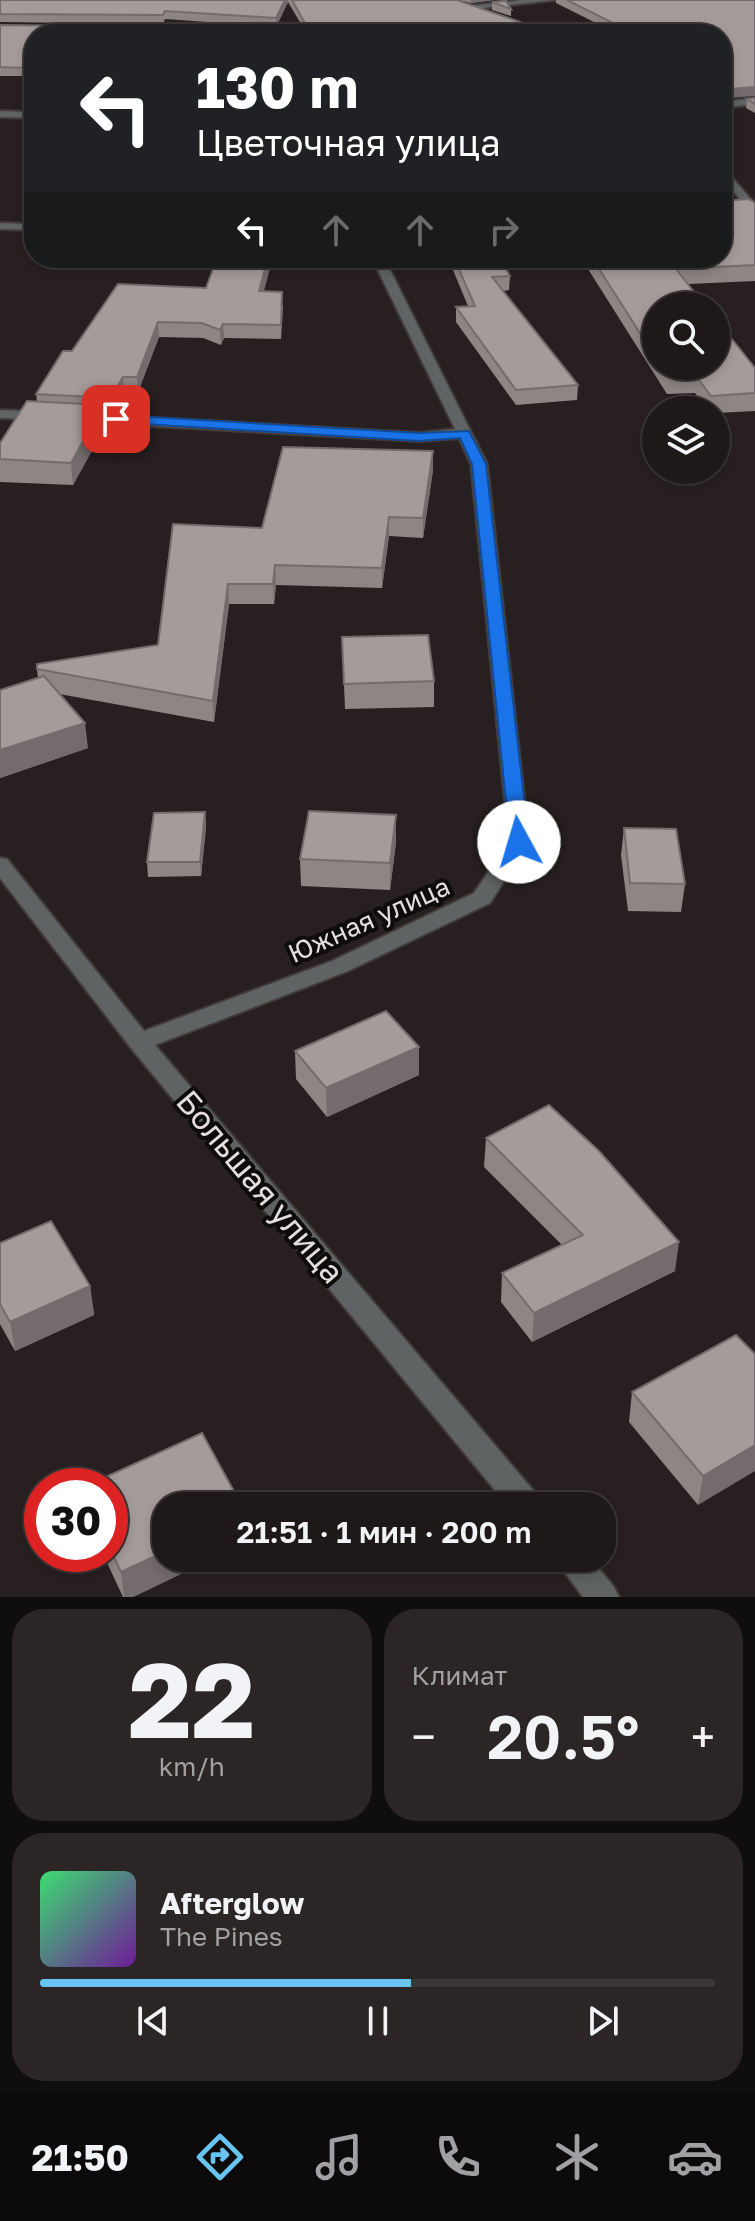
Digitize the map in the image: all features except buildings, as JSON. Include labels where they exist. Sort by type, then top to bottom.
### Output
[{"type":"street","points":[[445,0],[518,24]]},
{"type":"street","points":[[465,7],[551,0]]},
{"type":"street","points":[[732,104],[755,101]]},
{"type":"street","points":[[0,114],[24,115]]},
{"type":"street","points":[[732,182],[755,212]]},
{"type":"street","points":[[0,226],[24,227]]},
{"type":"street","name":"Южная улица","points":[[139,1042],[340,966],[482,898],[519,842],[479,464],[383,268]]},
{"type":"street","points":[[0,414],[419,437],[464,433]]},
{"type":"street","name":"Большая улица","points":[[0,864],[139,1042],[515,1492]]},
{"type":"street","points":[[582,1572],[603,1597]]},
{"type":"route","points":[[116,419],[419,437],[464,433],[479,464],[519,842]]}]
